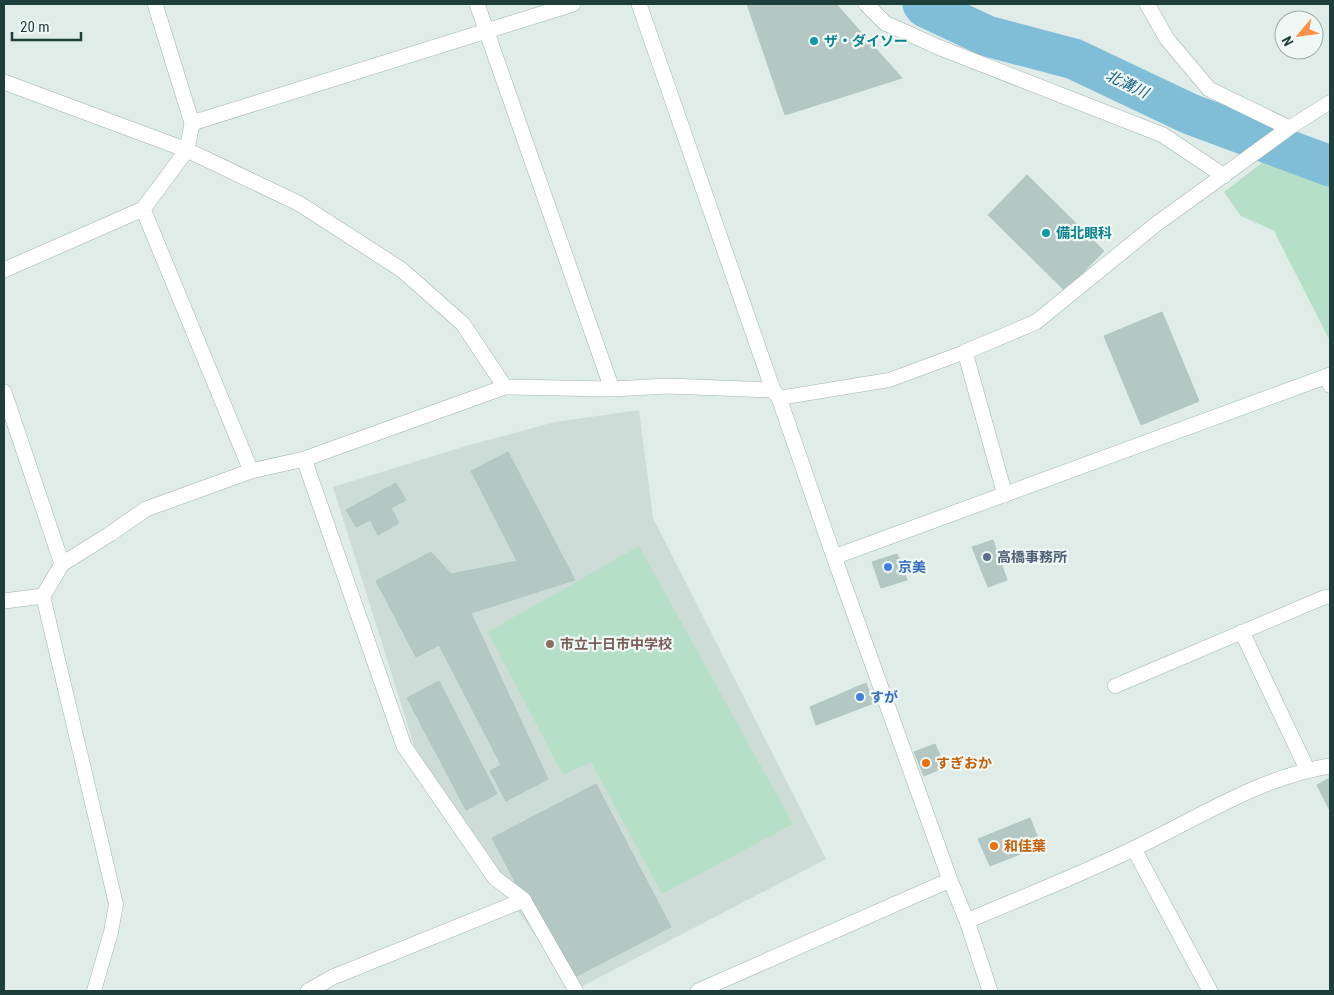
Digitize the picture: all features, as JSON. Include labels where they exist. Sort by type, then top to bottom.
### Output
[{"type":"street","points":[[4,270],[143,209],[187,150],[192,123],[155,4]]},
{"type":"street","points":[[477,4],[612,389]]},
{"type":"street","points":[[192,123],[573,4]]},
{"type":"street","points":[[639,4],[834,557],[950,880],[967,921],[990,991]]},
{"type":"street","points":[[866,4],[885,23],[938,47],[1163,134],[1224,176]]},
{"type":"street","points":[[1005,495],[965,352],[1036,322],[1155,225],[1289,128],[1209,89],[1167,39],[1147,4]]},
{"type":"street","points":[[4,82],[187,150],[300,204],[402,270],[463,324],[505,387]]},
{"type":"street","points":[[143,209],[251,471]]},
{"type":"street","points":[[834,557],[1329,379]]},
{"type":"street","points":[[4,600],[43,596],[62,564],[146,509],[251,471],[304,459],[505,387],[612,389],[668,386],[776,394]]},
{"type":"street","points":[[4,392],[62,564]]},
{"type":"street","points":[[304,459],[404,746],[495,878],[524,900]]},
{"type":"street","points":[[1242,632],[1307,769]]},
{"type":"street","points":[[967,921],[1134,849],[1250,790],[1307,769],[1330,766]]},
{"type":"street","points":[[1134,849],[1210,991]]},
{"type":"street","points":[[698,991],[950,880]]},
{"type":"street","points":[[308,991],[333,977],[524,900]]},
{"type":"lane","points":[[1289,128],[1330,102]]},
{"type":"lane","points":[[776,394],[889,380],[965,352]]},
{"type":"lane","points":[[43,596],[116,904],[111,932],[94,991]]},
{"type":"lane","points":[[1115,686],[1325,597],[1330,597]]},
{"type":"lane","points":[[524,900],[576,991]]},
{"type":"shaded area","name":"市立十日市中学校","points":[[639,410],[653,518],[826,859],[573,991],[422,771],[333,487],[466,446],[555,422]]},
{"type":"green space","points":[[1268,158],[1330,181],[1330,341],[1274,231],[1241,216],[1224,192]]},
{"type":"green space","points":[[639,546],[793,824],[662,894],[591,762],[563,775],[488,632]]},
{"type":"building","name":"ザ・ダイソー","points":[[747,4],[836,4],[902,78],[785,115]]},
{"type":"building","name":"備北眼科","points":[[1027,175],[1104,251],[1065,291],[988,215]]},
{"type":"building","points":[[1162,312],[1199,401],[1141,425],[1104,336]]},
{"type":"building","points":[[508,452],[575,580],[471,613],[451,574],[517,561],[471,471]]},
{"type":"building","points":[[396,483],[406,500],[391,508],[399,523],[378,535],[370,520],[356,527],[346,510]]},
{"type":"building","points":[[993,540],[1007,580],[988,587],[972,547]]},
{"type":"building","points":[[431,552],[451,574],[548,779],[506,801],[490,771],[501,765],[439,645],[416,657],[376,581]]},
{"type":"building","points":[[897,554],[907,580],[881,588],[872,562]]},
{"type":"building","points":[[439,681],[497,794],[466,810],[407,698]]},
{"type":"building","points":[[866,683],[874,703],[816,725],[810,707]]},
{"type":"building","points":[[935,744],[945,767],[924,776],[914,752]]},
{"type":"building","points":[[1330,778],[1330,811],[1317,785]]},
{"type":"building","points":[[596,784],[671,927],[567,981],[492,838]]},
{"type":"building","points":[[1030,818],[1041,846],[990,866],[978,839]]},
{"type":"waterway","name":"北溝川","points":[[923,4],[925,7],[987,36],[1074,59],[1190,114],[1330,166]]},
{"type":"place","name":"ザ・ダイソー","points":[[814,41]]},
{"type":"place","name":"備北眼科","points":[[1046,233]]},
{"type":"place","name":"高橋事務所","points":[[987,557]]},
{"type":"place","name":"京美","points":[[888,567]]},
{"type":"place","name":"市立十日市中学校","points":[[550,644]]},
{"type":"place","name":"すが","points":[[860,697]]},
{"type":"place","name":"すぎおか","points":[[926,763]]},
{"type":"place","name":"和佳葉","points":[[994,846]]}]
